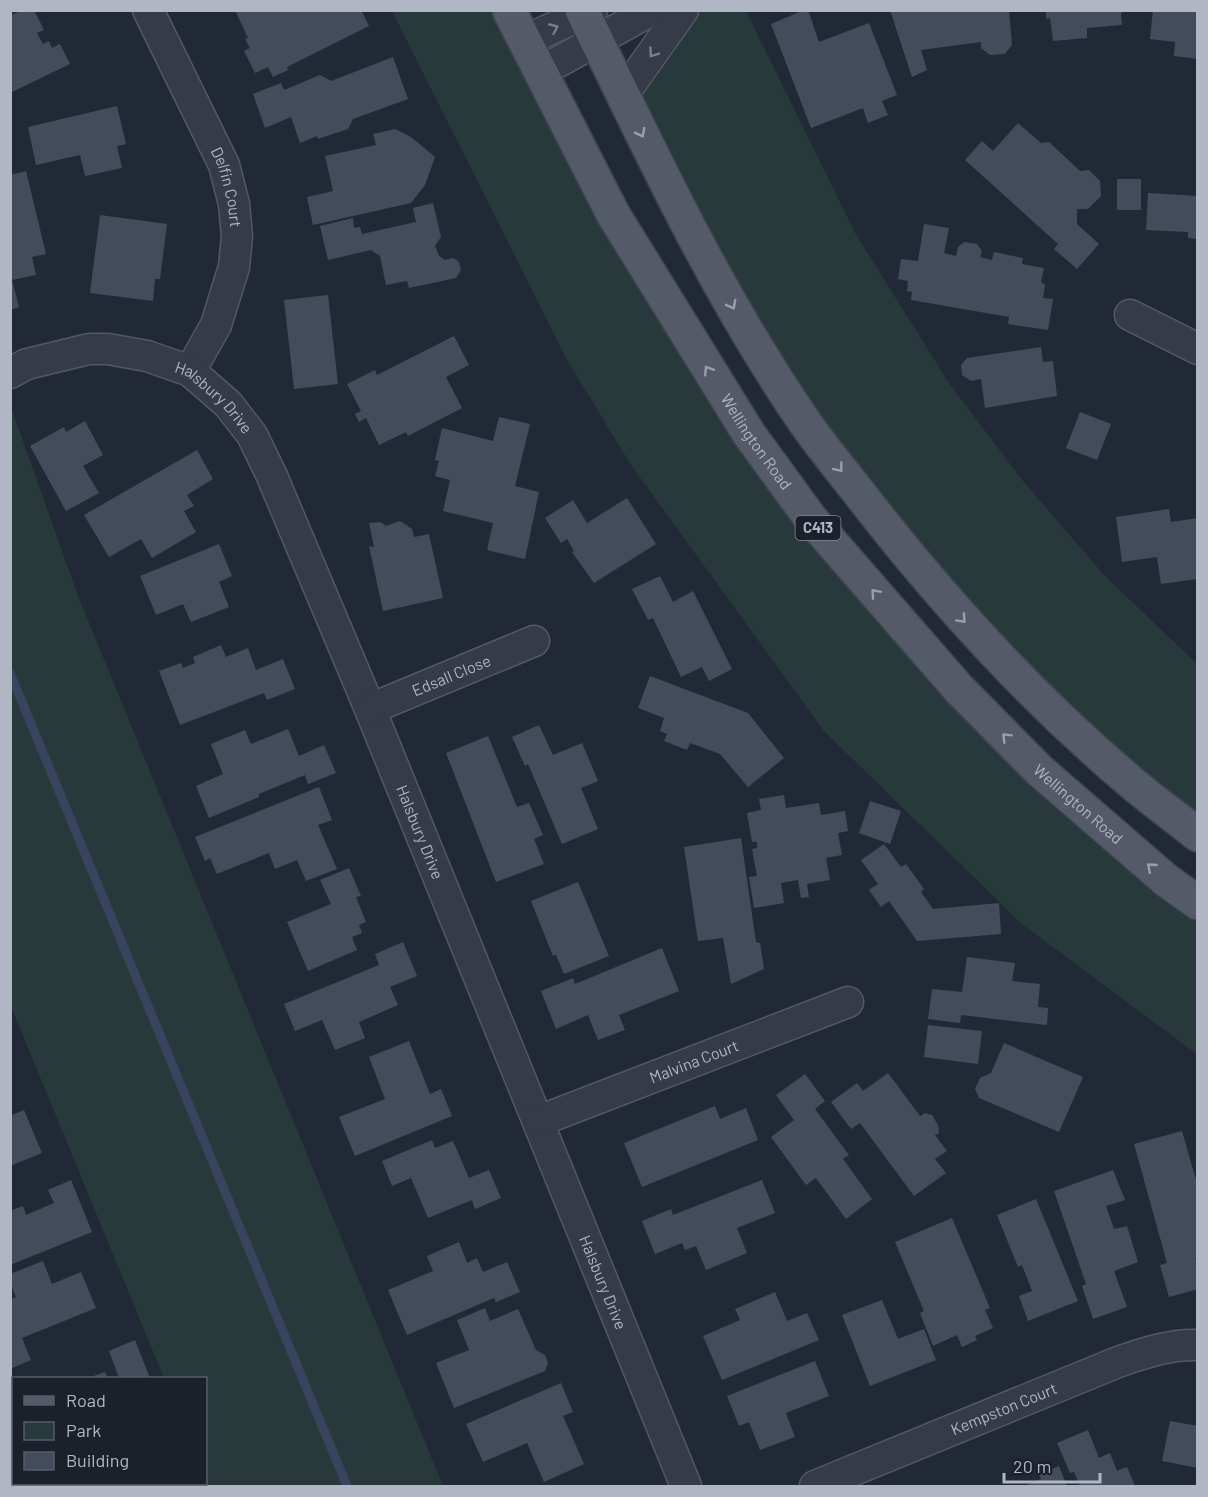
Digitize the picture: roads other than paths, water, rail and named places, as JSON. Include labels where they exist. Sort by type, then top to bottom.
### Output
[{"type":"main road","name":"Wellington Road","points":[[508,10],[613,214],[749,434],[811,519],[959,689],[1039,770],[1166,880],[1197,903]]},
{"type":"main road","points":[[589,19],[622,96],[736,313],[806,424],[957,614],[1046,706],[1132,783],[1197,835]]},
{"type":"street","name":"Delfin Court","points":[[148,10],[224,165],[234,204],[237,236],[234,267],[216,325],[190,371]]},
{"type":"street","points":[[524,41],[589,19],[652,10]]},
{"type":"street","points":[[622,96],[683,10]]},
{"type":"street","points":[[540,72],[589,19]]},
{"type":"street","points":[[1130,315],[1197,349]]},
{"type":"street","name":"Halsbury Drive","points":[[10,373],[27,364],[89,348],[147,356],[190,371],[228,404],[252,435],[271,474],[370,709],[687,1486]]},
{"type":"street","name":"Edsall Close","points":[[370,709],[534,641]]},
{"type":"street","name":"Malvina Court","points":[[539,1121],[848,1002]]},
{"type":"street","name":"Kempston Court","points":[[814,1486],[1118,1362],[1151,1350],[1185,1344],[1197,1345]]},
{"type":"waterway","points":[[10,673],[347,1486]]}]
